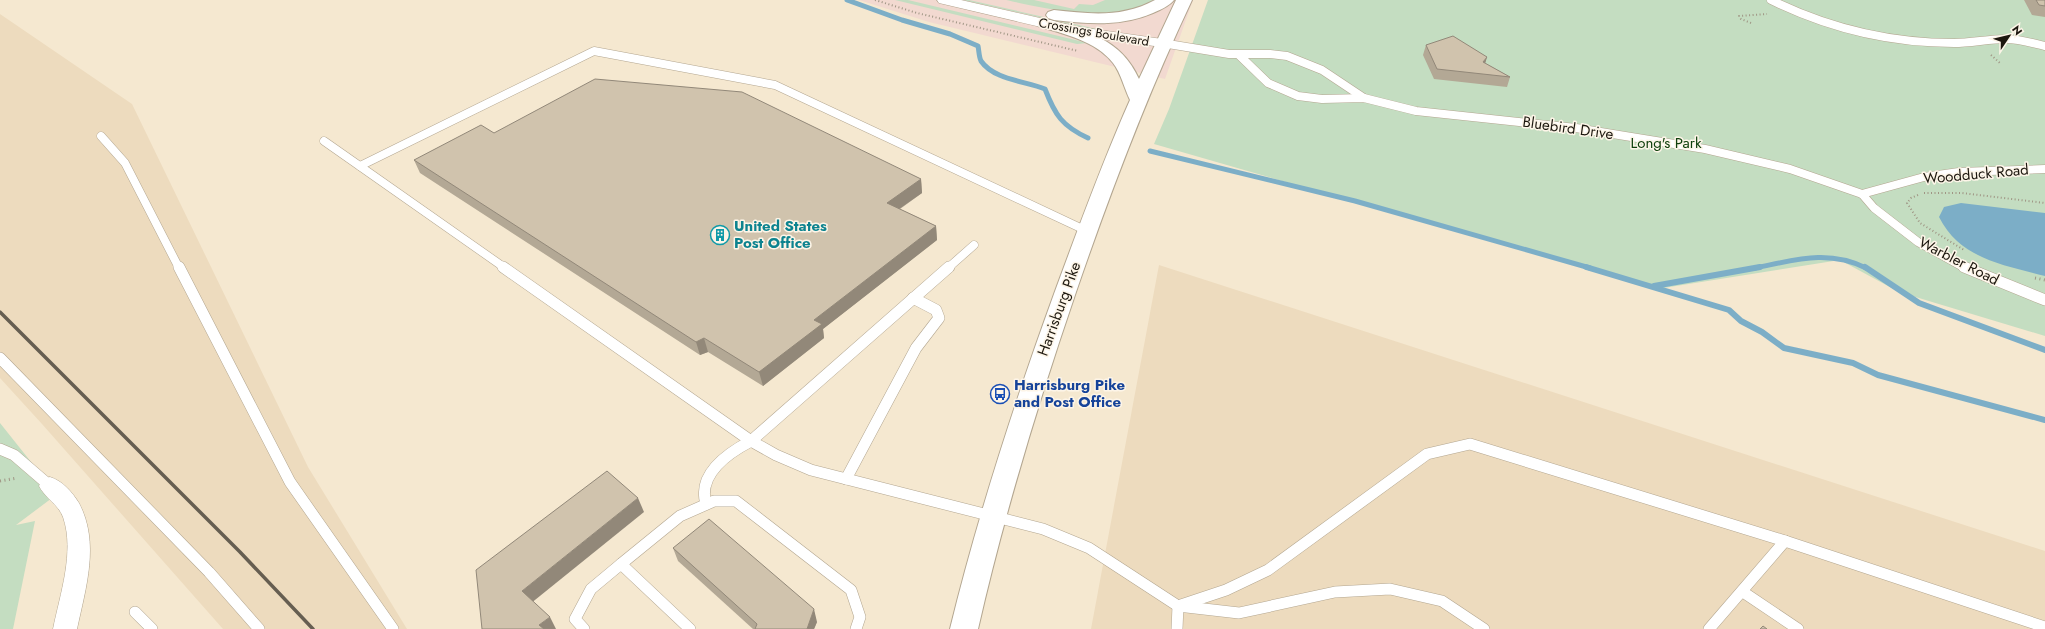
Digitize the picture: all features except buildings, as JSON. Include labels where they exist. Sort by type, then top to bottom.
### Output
[{"type":"main road","points":[[1049,19],[1126,18],[1145,12],[1166,0]]},
{"type":"main road","name":"Harrisburg Pike","points":[[964,629],[992,516],[1039,364],[1087,231],[1138,99],[1162,43],[1184,0]]},
{"type":"main road","points":[[1049,19],[1102,44],[1114,54],[1125,69],[1138,99]]},
{"type":"street","name":"Crossings Boulevard","points":[[944,0],[1049,19]]},
{"type":"street","name":"Crossings Boulevard","points":[[988,0],[1049,19],[1130,41],[1162,43]]},
{"type":"street","points":[[50,486],[67,503],[75,520],[78,532],[78,557],[65,629]]},
{"type":"lane","points":[[1771,0],[1842,28],[1881,37],[1907,41],[1949,43],[2006,39],[2045,46]]},
{"type":"lane","name":"Bluebird Drive","points":[[1162,43],[1239,55],[1274,54],[1309,64],[1340,79],[1364,98]]},
{"type":"lane","points":[[360,166],[594,51],[775,85],[1087,231]]},
{"type":"lane","name":"Bluebird Drive","points":[[1239,55],[1261,78],[1288,92],[1322,99],[1364,98],[1416,110],[1569,127],[1706,149],[1784,168],[1862,194]]},
{"type":"lane","points":[[101,136],[126,163],[290,482],[393,629]]},
{"type":"lane","points":[[324,141],[751,440],[793,463],[811,470],[1043,529],[1089,548],[1178,606],[1239,613],[1335,592],[1390,589],[1442,601],[1484,629]]},
{"type":"lane","name":"Woodduck Road","points":[[1862,194],[1924,176],[1959,172],[2045,168]]},
{"type":"lane","name":"Warbler Road","points":[[1862,194],[1874,208],[1924,245],[1971,271],[2045,300]]},
{"type":"lane","points":[[706,504],[703,494],[713,467],[729,452],[751,440],[974,244]]},
{"type":"lane","points":[[846,479],[916,348],[939,318],[936,310],[913,298]]},
{"type":"lane","points":[[0,358],[209,572],[259,629]]},
{"type":"lane","points":[[1178,606],[1226,590],[1268,570],[1427,454],[1470,444],[1785,541],[2045,627]]},
{"type":"lane","points":[[0,450],[14,456],[50,486]]},
{"type":"lane","points":[[584,629],[575,619],[591,589],[680,516],[714,501],[736,501],[851,590],[860,617],[856,629]]},
{"type":"lane","points":[[1709,629],[1743,592],[1785,541]]},
{"type":"lane","points":[[621,564],[690,629]]},
{"type":"lane","points":[[1743,592],[1798,629]]},
{"type":"lane","points":[[1177,629],[1178,606]]},
{"type":"lane","points":[[135,612],[152,629]]},
{"type":"path","points":[[875,0],[917,13],[1081,52]]},
{"type":"path","points":[[1751,23],[1741,19],[1739,16],[1767,14]]},
{"type":"path","points":[[1989,53],[2000,63]]},
{"type":"path","points":[[1967,251],[1920,223],[1907,203],[1911,198],[1921,193],[1962,193],[2045,203]]},
{"type":"path","points":[[2030,276],[2045,280]]},
{"type":"shaded area","points":[[859,0],[1193,0],[1165,79],[929,22]]},
{"type":"shaded area","points":[[0,14],[132,104],[308,467],[407,629],[223,629],[0,378]]},
{"type":"shaded area","points":[[1159,265],[2045,551],[2045,629],[1091,629]]},
{"type":"green space","points":[[895,0],[908,0],[1088,43],[1077,44]]},
{"type":"green space","points":[[963,0],[969,0],[1110,32],[1109,33]]},
{"type":"green space","points":[[1006,0],[1034,0],[1074,9],[1079,4],[1093,5],[1105,0],[1153,0],[1141,9],[1125,13],[1105,15],[1061,11]]},
{"type":"green space","name":"Long's Park","points":[[1208,0],[2045,0],[2045,336],[1899,292],[1840,260],[1657,289],[1154,144],[1169,109]]},
{"type":"green space","points":[[0,423],[39,472],[60,492],[16,525],[35,521],[13,629],[0,629]]},
{"type":"water","points":[[1961,203],[2045,213],[2045,276],[1999,264],[1971,251],[1959,242],[1948,231],[1939,217],[1944,207]]},
{"type":"waterway","points":[[847,0],[902,20],[950,34],[978,46],[980,59],[987,67],[1002,76],[1045,89],[1052,106],[1060,119],[1079,134],[1088,138]]},
{"type":"waterway","points":[[1150,151],[1355,201],[1590,268]]},
{"type":"waterway","points":[[1758,267],[1798,259],[1825,258],[1852,262],[1866,268]]},
{"type":"waterway","points":[[1586,267],[1729,310],[1741,321],[1762,332],[1784,348],[1853,363],[1878,375],[2045,420]]},
{"type":"waterway","points":[[1654,286],[1758,267]]},
{"type":"waterway","points":[[1865,267],[1919,303],[2045,350]]},
{"type":"railway","points":[[0,312],[240,552],[313,629]]},
{"type":"place","name":"United States Post Office","points":[[720,235]]},
{"type":"place","name":"Harrisburg Pike and Post Office","points":[[1000,394]]}]
